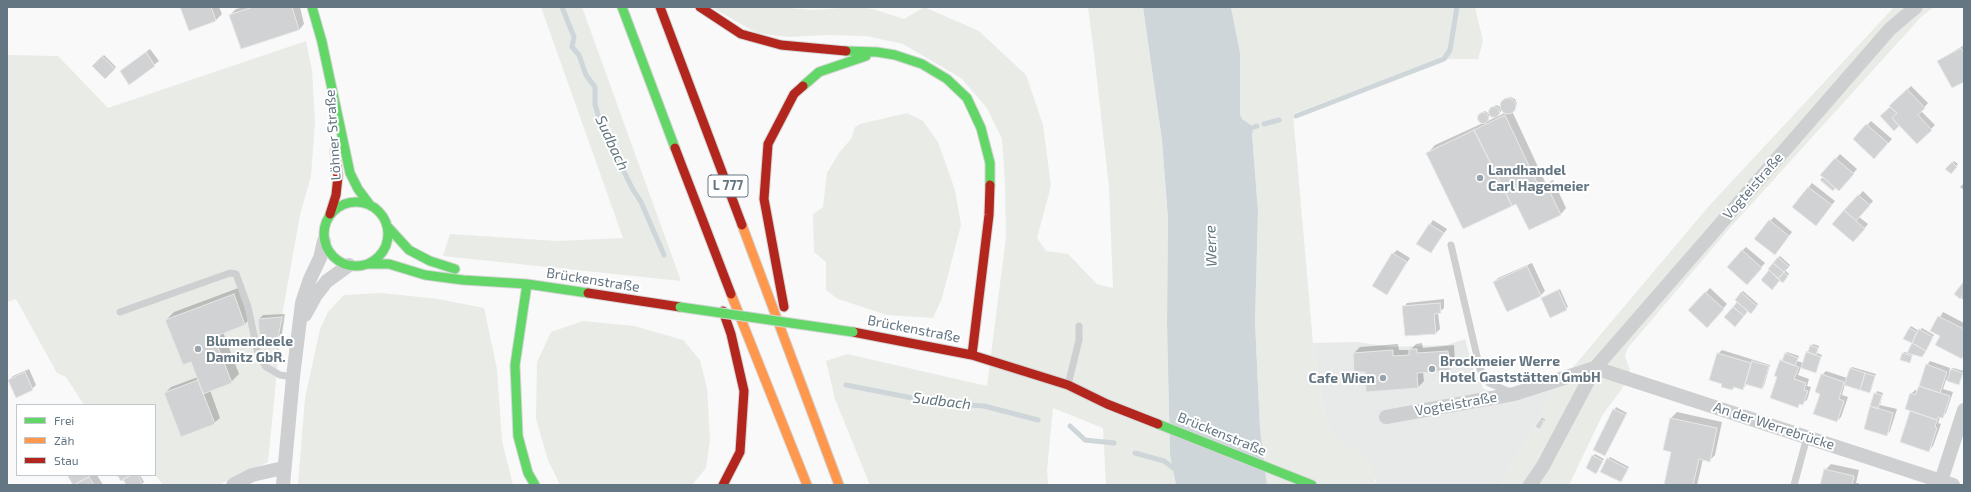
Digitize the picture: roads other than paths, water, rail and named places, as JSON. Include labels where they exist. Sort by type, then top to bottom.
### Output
[{"type":"main road","name":"Löhner Straße","points":[[312,7],[322,42],[350,173],[358,189],[370,205]]},
{"type":"main road","name":"L 777","points":[[622,7],[686,178],[807,485]]},
{"type":"main road","name":"L 777","points":[[660,7],[839,485]]},
{"type":"main road","points":[[700,7],[741,34],[774,43],[823,50],[877,52],[895,55],[922,64],[947,79],[967,98],[981,128],[990,163],[989,215],[972,355]]},
{"type":"main road","points":[[795,365],[764,199],[768,144],[794,94],[819,72],[877,52]]},
{"type":"main road","name":"Löhner Straße","points":[[329,79],[338,176],[336,195],[330,214]]},
{"type":"main road","points":[[686,178],[687,208]]},
{"type":"main road","points":[[352,202],[370,205],[377,210],[387,226],[388,235],[384,248],[376,259],[368,264],[349,265],[333,257],[324,241],[323,232],[330,214],[344,204],[352,202]]},
{"type":"main road","name":"Brückenstraße","points":[[387,226],[409,250],[430,261],[489,280]]},
{"type":"main road","name":"Brückenstraße","points":[[368,264],[389,264],[425,275],[462,280],[489,280],[527,284],[853,332],[972,355],[1068,385],[1107,404],[1312,485]]},
{"type":"main road","points":[[527,284],[515,365],[518,436],[528,473],[535,485]]},
{"type":"main road","points":[[720,304],[731,334],[744,390],[740,452],[723,485]]},
{"type":"street","name":"Vogteistraße","points":[[1530,485],[1543,466],[1595,368],[1890,29],[1916,7]]},
{"type":"street","points":[[283,485],[283,468],[302,304],[310,279],[320,258],[324,241]]},
{"type":"street","points":[[299,328],[313,300],[327,281],[349,265]]},
{"type":"street","name":"Vogteistraße","points":[[1386,417],[1514,394],[1595,368]]},
{"type":"street","name":"An der Werrebrücke","points":[[1595,368],[1947,483]]},
{"type":"street","points":[[1947,483],[1964,410]]},
{"type":"street","name":"Vogteistraße","points":[[1539,485],[1543,466]]},
{"type":"street","points":[[233,485],[252,475],[283,468]]},
{"type":"lane","points":[[1451,245],[1480,369],[1489,383],[1514,394]]},
{"type":"lane","points":[[120,312],[230,273],[236,274],[248,307],[258,354],[266,367],[280,375],[293,377]]},
{"type":"lane","points":[[1068,385],[1079,340],[1080,326]]},
{"type":"lane","points":[[1794,485],[1807,437]]},
{"type":"water","name":"Werre","points":[[1143,7],[1231,7],[1240,53],[1240,114],[1242,119],[1254,127],[1252,134],[1258,211],[1255,322],[1260,429],[1267,485],[1176,485],[1170,455],[1167,324],[1168,219],[1162,140]]},
{"type":"waterway","name":"Sudbach","points":[[562,7],[574,37],[572,47],[579,55],[586,75],[595,87],[595,104],[600,122],[632,188],[641,202],[664,255]]},
{"type":"waterway","points":[[1296,116],[1444,59],[1450,50],[1457,7]]},
{"type":"waterway","points":[[1264,124],[1279,120]]},
{"type":"waterway","name":"Sudbach","points":[[846,385],[938,403],[984,406],[1038,420]]},
{"type":"waterway","name":"Sudbach","points":[[1070,426],[1085,440],[1114,443]]},
{"type":"waterway","name":"Sudbach","points":[[1135,453],[1164,461],[1179,472]]},
{"type":"place","name":"Landhandel Carl Hagemeier","points":[[1480,178]]},
{"type":"place","name":"Blumendeele Damitz GbR.","points":[[198,349]]},
{"type":"place","name":"Brockmeier Werre Hotel Gaststätten GmbH","points":[[1432,369]]},
{"type":"place","name":"Cafe Wien","points":[[1383,378]]}]
